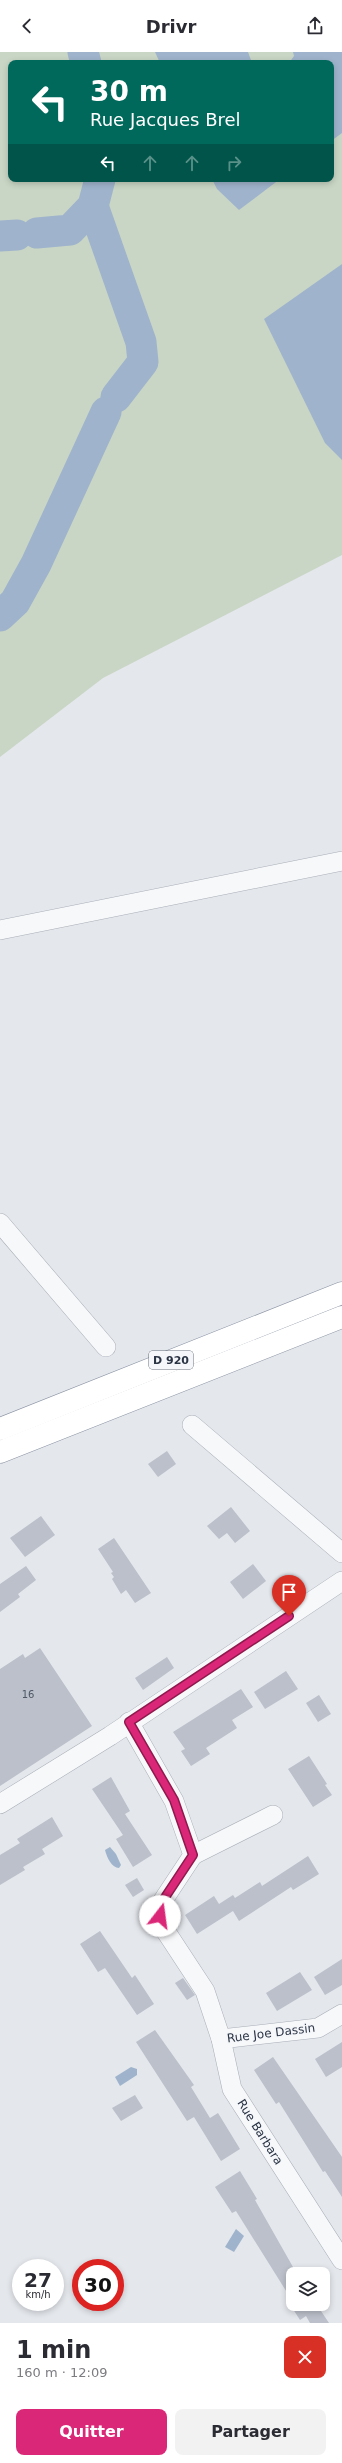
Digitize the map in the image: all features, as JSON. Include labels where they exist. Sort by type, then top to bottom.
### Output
[{"type":"highway","name":"D 920","points":[[0,1429],[342,1293]]},
{"type":"highway","name":"D 920","points":[[0,1452],[342,1317]]},
{"type":"street","points":[[0,930],[342,860]]},
{"type":"street","points":[[0,1223],[106,1347]]},
{"type":"street","points":[[192,1425],[342,1553]]},
{"type":"street","points":[[0,1804],[129,1722],[342,1581]]},
{"type":"street","points":[[129,1722],[174,1800],[193,1855],[273,1815]]},
{"type":"street","name":"Rue Barbara","points":[[193,1855],[158,1908],[161,1924],[205,1991],[221,2039],[232,2089],[342,2260]]},
{"type":"street","name":"Rue Joe Dassin","points":[[221,2039],[318,2028],[342,2014]]},
{"type":"green space","points":[[0,52],[342,52],[342,555],[103,678],[0,757]]},
{"type":"water","points":[[155,52],[248,52],[251,60],[159,60]]},
{"type":"water","points":[[293,52],[342,52],[342,133],[334,139],[334,60],[291,60],[294,56]]},
{"type":"water","points":[[214,182],[276,182],[239,210],[217,189]]},
{"type":"water","points":[[342,264],[342,460],[325,443],[264,319]]},
{"type":"water","points":[[110,1847],[116,1854],[121,1865],[119,1868],[116,1868],[110,1862],[107,1856],[105,1850]]},
{"type":"water","points":[[131,2067],[137,2069],[137,2075],[120,2086],[115,2077]]},
{"type":"water","points":[[236,2229],[244,2236],[234,2252],[225,2247]]},
{"type":"building","points":[[167,1451],[176,1464],[158,1477],[148,1464]]},
{"type":"building","points":[[231,1507],[250,1531],[235,1543],[227,1533],[219,1539],[207,1526]]},
{"type":"building","points":[[41,1516],[55,1535],[25,1557],[10,1538]]},
{"type":"building","points":[[114,1538],[151,1593],[135,1603],[126,1590],[121,1594],[112,1579],[114,1577],[111,1573],[113,1572],[98,1549]]},
{"type":"building","points":[[253,1564],[266,1581],[243,1599],[230,1582]]},
{"type":"building","points":[[26,1566],[36,1580],[18,1594],[20,1597],[0,1612],[0,1584]]},
{"type":"building","points":[[40,1648],[92,1726],[0,1786],[0,1669],[23,1654],[25,1658]]},
{"type":"building","points":[[167,1657],[174,1668],[143,1690],[135,1678]]},
{"type":"building","points":[[286,1671],[298,1689],[265,1709],[254,1692]]},
{"type":"building","points":[[241,1689],[253,1707],[232,1720],[237,1728],[206,1748],[210,1754],[191,1766],[181,1751],[185,1749],[173,1732]]},
{"type":"building","points":[[319,1695],[331,1714],[318,1722],[306,1703]]},
{"type":"building","points":[[309,1756],[327,1784],[325,1785],[332,1795],[313,1807],[288,1769]]},
{"type":"building","points":[[111,1777],[130,1811],[125,1814],[152,1855],[133,1867],[116,1839],[123,1835],[92,1789]]},
{"type":"building","points":[[52,1817],[63,1836],[42,1849],[45,1854],[23,1867],[25,1870],[0,1885],[0,1855],[20,1843],[17,1839]]},
{"type":"building","points":[[308,1856],[319,1874],[293,1890],[291,1887],[239,1921],[233,1911],[197,1934],[185,1915],[214,1896],[219,1904],[233,1895],[235,1898],[260,1882],[262,1886]]},
{"type":"building","points":[[137,1878],[144,1890],[133,1897],[125,1885]]},
{"type":"building","points":[[100,1931],[132,1978],[135,1975],[154,2004],[137,2015],[105,1968],[98,1972],[80,1944]]},
{"type":"building","points":[[342,1959],[342,1985],[325,1995],[314,1977]]},
{"type":"building","points":[[300,1972],[312,1990],[277,2011],[266,1993]]},
{"type":"building","points":[[183,1978],[195,1995],[187,2000],[175,1983]]},
{"type":"building","points":[[155,2030],[194,2085],[191,2087],[210,2118],[218,2113],[240,2149],[221,2161],[194,2117],[187,2121],[136,2042]]},
{"type":"building","points":[[342,2042],[342,2067],[326,2077],[315,2059]]},
{"type":"building","points":[[273,2057],[342,2157],[342,2197],[325,2171],[323,2172],[279,2102],[276,2104],[254,2070]]},
{"type":"building","points":[[135,2095],[143,2108],[121,2121],[112,2108]]},
{"type":"building","points":[[240,2171],[257,2199],[255,2200],[293,2267],[286,2267],[286,2291],[236,2211],[232,2213],[215,2187]]},
{"type":"building","points":[[294,2311],[321,2311],[329,2323],[310,2323],[306,2316],[300,2320]]},
{"type":"waterway","points":[[83,52],[85,60]]},
{"type":"waterway","points":[[37,233],[70,230],[93,206],[99,182]]},
{"type":"waterway","points":[[93,206],[141,342],[143,362],[116,397]]},
{"type":"waterway","points":[[0,236],[17,235]]},
{"type":"waterway","points":[[0,616],[15,602],[36,564],[106,412]]},
{"type":"route","points":[[160,1916],[158,1908],[193,1855],[174,1800],[129,1722],[289,1616]]}]
